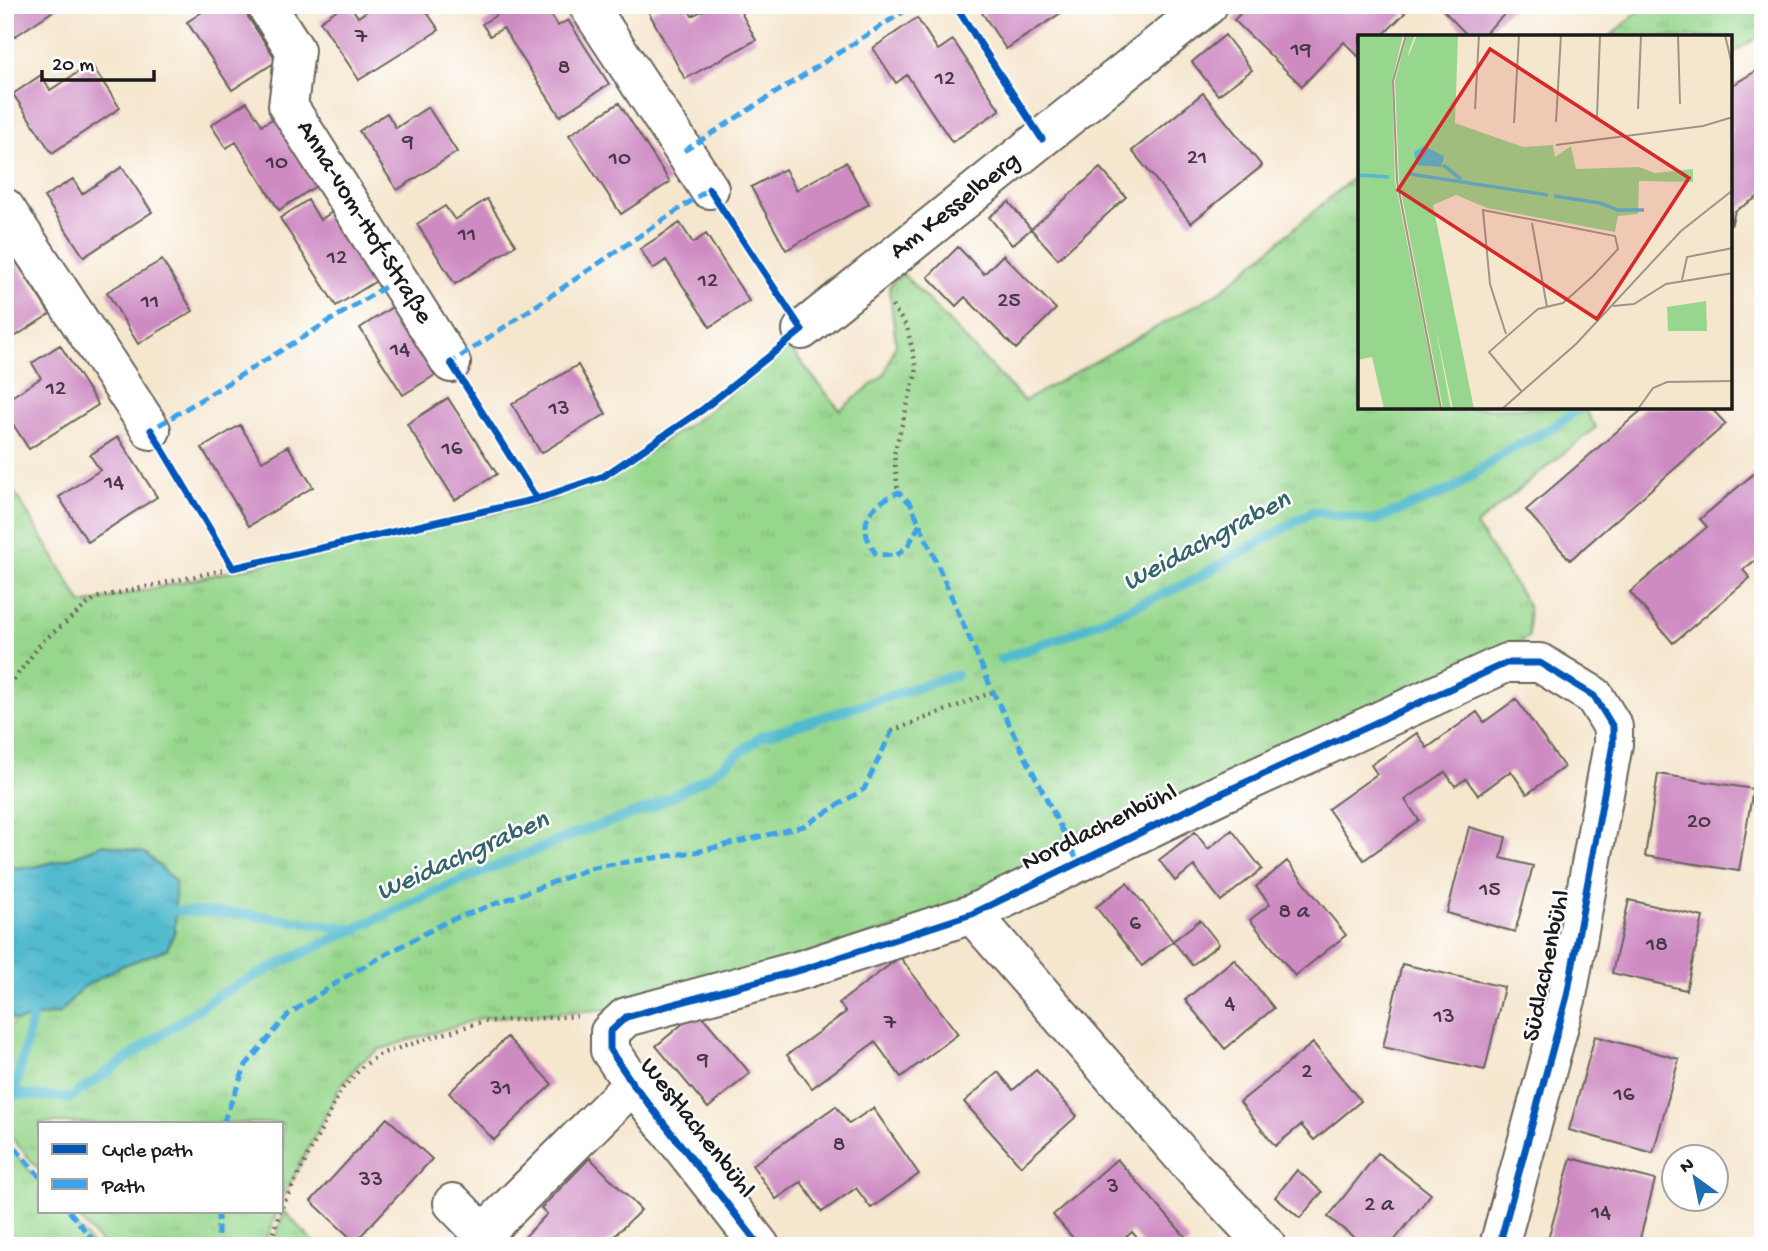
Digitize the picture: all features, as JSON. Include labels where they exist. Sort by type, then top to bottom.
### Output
[{"type":"street","name":"Anna-vom-Hof-Straße","points":[[266,5],[295,50],[288,106],[451,363]]},
{"type":"street","points":[[588,5],[709,189]]},
{"type":"street","name":"Am Kesselberg","points":[[802,330],[1208,5]]},
{"type":"street","points":[[5,208],[151,430]]},
{"type":"street","name":"Nordlachenbühl","points":[[610,1032],[626,1017],[804,970],[972,914],[1218,795],[1506,663],[1540,663],[1594,696]]},
{"type":"street","name":"Südlachenbühl","points":[[1499,1246],[1567,996],[1613,744],[1613,727],[1594,696]]},
{"type":"street","points":[[972,914],[1193,1168],[1267,1246]]},
{"type":"street","name":"Westlachenbühl","points":[[610,1032],[610,1050],[633,1084],[760,1246]]},
{"type":"street","points":[[453,1203],[483,1234],[633,1084]]},
{"type":"path","points":[[869,276],[907,327],[917,369],[894,454],[898,492]]},
{"type":"path","points":[[5,691],[42,642],[95,598],[233,568]]},
{"type":"path","points":[[892,731],[993,692]]},
{"type":"path","points":[[284,1203],[342,1088],[362,1067],[380,1054],[481,1022],[609,1015],[610,1032]]},
{"type":"path","points":[[269,1246],[280,1212]]},
{"type":"green space","points":[[1645,5],[1763,5],[1763,34],[1733,53],[1733,35],[1612,35]]},
{"type":"green space","points":[[1358,174],[1358,410],[1585,410],[1596,427],[1476,525],[1528,605],[1529,636],[1502,656],[968,907],[612,1009],[481,1018],[378,1050],[359,1064],[340,1087],[284,1196],[284,1122],[38,1122],[38,1169],[5,1130],[5,1014],[17,1021],[59,1013],[82,988],[119,967],[167,949],[175,881],[145,853],[104,844],[70,858],[34,867],[5,868],[5,476],[82,604],[542,503],[605,480],[705,414],[787,345],[840,410],[884,375],[896,344],[889,286],[903,274],[1024,401],[1221,291]]},
{"type":"green space","points":[[5,1142],[38,1181],[38,1212],[65,1212],[93,1246],[12,1246],[5,1238]]},
{"type":"green space","points":[[284,1211],[317,1246],[273,1246]]},
{"type":"green space","points":[[74,1212],[277,1212],[265,1246],[103,1246]]},
{"type":"water","points":[[104,844],[145,853],[175,881],[175,931],[167,949],[119,967],[82,988],[60,1013],[17,1021],[5,1014],[5,868],[34,867],[70,858]]},
{"type":"building","points":[[5,5],[62,5],[5,43]]},
{"type":"building","points":[[213,5],[240,5],[277,61],[232,90],[187,22]]},
{"type":"building","points":[[344,5],[350,5],[358,17],[376,5],[422,5],[439,30],[359,80],[320,21]]},
{"type":"building","points":[[492,5],[545,5],[558,26],[568,20],[609,84],[560,116],[503,28],[490,36],[482,24],[498,14]]},
{"type":"building","points":[[663,5],[686,5],[692,16],[713,5],[737,5],[756,40],[685,79],[649,13]]},
{"type":"building","points":[[977,5],[1073,5],[1006,49]]},
{"type":"building","points":[[1249,5],[1397,5],[1405,13],[1383,35],[1358,35],[1358,56],[1344,42],[1302,86],[1234,20]]},
{"type":"building","points":[[1438,5],[1514,5],[1483,35],[1467,35]]},
{"type":"building","points":[[917,18],[938,50],[953,40],[1000,110],[952,142],[907,75],[896,83],[873,48]]},
{"type":"building","points":[[1225,35],[1252,70],[1218,95],[1192,62]]},
{"type":"building","points":[[91,64],[120,108],[52,153],[13,94],[41,75],[50,90]]},
{"type":"building","points":[[1763,67],[1763,194],[1735,211],[1733,218],[1733,85]]},
{"type":"building","points":[[1203,93],[1262,166],[1191,223],[1132,151]]},
{"type":"building","points":[[247,102],[262,125],[276,117],[319,184],[279,210],[236,142],[226,148],[211,125]]},
{"type":"building","points":[[619,103],[670,182],[621,214],[569,135]]},
{"type":"building","points":[[428,107],[457,152],[397,190],[359,131],[387,113],[396,128]]},
{"type":"building","points":[[846,162],[869,204],[786,250],[751,187],[785,169],[796,190]]},
{"type":"building","points":[[122,167],[152,212],[84,257],[44,197],[73,179],[82,194]]},
{"type":"building","points":[[1100,168],[1126,197],[1058,259],[1031,229]]},
{"type":"building","points":[[487,199],[516,245],[455,284],[417,224],[445,206],[455,220]]},
{"type":"building","points":[[308,200],[320,220],[337,209],[381,278],[336,306],[280,218]]},
{"type":"building","points":[[1009,202],[1031,229],[1012,245],[989,217]]},
{"type":"building","points":[[680,223],[693,243],[706,234],[749,301],[710,327],[666,260],[653,269],[640,249]]},
{"type":"building","points":[[958,247],[984,274],[1003,255],[1056,309],[1016,349],[965,297],[956,306],[928,277]]},
{"type":"building","points":[[12,255],[50,314],[5,343],[5,259]]},
{"type":"building","points":[[162,260],[193,311],[138,344],[107,292]]},
{"type":"building","points":[[397,304],[440,372],[403,395],[360,328]]},
{"type":"building","points":[[60,345],[98,405],[29,449],[5,412],[5,401],[41,378],[32,363]]},
{"type":"building","points":[[578,365],[606,414],[541,453],[512,404]]},
{"type":"building","points":[[448,398],[497,474],[455,500],[407,424]]},
{"type":"building","points":[[1642,410],[1713,410],[1726,424],[1570,560],[1526,510]]},
{"type":"building","points":[[240,425],[262,461],[288,446],[313,487],[249,526],[202,448]]},
{"type":"building","points":[[118,437],[157,497],[88,542],[59,497],[100,470],[90,455]]},
{"type":"building","points":[[1763,466],[1763,554],[1743,570],[1750,578],[1673,643],[1630,592],[1707,527],[1700,519]]},
{"type":"building","points":[[1516,699],[1564,767],[1527,794],[1511,771],[1478,795],[1466,779],[1455,786],[1445,772],[1405,800],[1419,820],[1364,860],[1328,809],[1377,774],[1371,765],[1417,733],[1427,748],[1477,712],[1484,722]]},
{"type":"building","points":[[1658,774],[1753,789],[1739,871],[1645,856]]},
{"type":"building","points":[[1469,827],[1506,837],[1501,858],[1533,866],[1515,932],[1447,913]]},
{"type":"building","points":[[1232,830],[1262,869],[1221,901],[1194,866],[1175,881],[1159,860],[1195,832],[1208,849]]},
{"type":"building","points":[[1287,861],[1346,935],[1295,976],[1250,920],[1270,904],[1256,887]]},
{"type":"building","points":[[1127,883],[1173,941],[1142,966],[1096,907]]},
{"type":"building","points":[[1629,900],[1703,917],[1686,990],[1612,973]]},
{"type":"building","points":[[1200,920],[1219,944],[1192,965],[1173,941]]},
{"type":"building","points":[[900,957],[958,1034],[901,1077],[875,1042],[812,1088],[787,1055],[846,1012],[839,1003]]},
{"type":"building","points":[[1234,959],[1274,1008],[1225,1049],[1185,1000]]},
{"type":"building","points":[[1402,964],[1504,987],[1485,1070],[1383,1047]]},
{"type":"building","points":[[698,1011],[750,1073],[708,1108],[656,1046]]},
{"type":"building","points":[[1595,1036],[1679,1059],[1653,1153],[1569,1130]]},
{"type":"building","points":[[507,1037],[552,1084],[494,1140],[449,1093]]},
{"type":"building","points":[[1313,1043],[1361,1101],[1314,1140],[1301,1125],[1275,1146],[1240,1102]]},
{"type":"building","points":[[1036,1070],[1077,1116],[1021,1166],[964,1102],[998,1072],[1013,1090]]},
{"type":"building","points":[[836,1106],[849,1124],[873,1108],[919,1174],[871,1208],[856,1188],[822,1212],[801,1182],[776,1199],[752,1165]]},
{"type":"building","points":[[387,1118],[432,1159],[355,1242],[311,1201]]},
{"type":"building","points":[[1378,1153],[1431,1194],[1390,1246],[1365,1246],[1328,1217]]},
{"type":"building","points":[[590,1158],[641,1210],[604,1246],[516,1246],[547,1214],[541,1208]]},
{"type":"building","points":[[1571,1158],[1655,1180],[1638,1246],[1546,1246]]},
{"type":"building","points":[[1117,1159],[1190,1242],[1186,1246],[1144,1246],[1132,1232],[1116,1246],[1080,1246],[1053,1215]]},
{"type":"building","points":[[1297,1170],[1322,1192],[1300,1218],[1275,1197]]},
{"type":"waterway","name":"Weidachgraben","points":[[1001,659],[1066,636],[1190,582],[1314,511],[1373,521],[1453,489],[1505,452],[1555,426],[1576,410]]},
{"type":"waterway","name":"Weidachgraben","points":[[6,1103],[14,1094],[70,1098],[220,994],[446,887],[577,833],[650,808],[708,777],[760,737],[956,675]]},
{"type":"waterway","points":[[177,911],[245,914],[358,930]]},
{"type":"waterway","points":[[14,1094],[32,1018]]},
{"type":"marked path","points":[[684,151],[914,5]]},
{"type":"marked path","points":[[453,366],[451,363],[709,189],[711,192]]},
{"type":"marked path","points":[[154,435],[151,430],[398,279]]},
{"type":"marked path","points":[[920,524],[909,544],[896,556],[876,554],[866,534],[868,517],[879,504],[898,492],[911,504],[993,692],[1078,862]]},
{"type":"marked path","points":[[223,1122],[246,1065],[289,1014],[350,974],[446,922],[594,867],[700,851],[804,826],[864,789],[892,731]]},
{"type":"marked path","points":[[5,1136],[38,1175]]},
{"type":"marked path","points":[[70,1212],[98,1246]]},
{"type":"marked path","points":[[218,1212],[218,1246]]},
{"type":"cycle path","points":[[955,5],[1042,139]]},
{"type":"cycle path","points":[[151,430],[233,568],[537,499],[604,476],[702,410],[802,330],[709,189]]},
{"type":"cycle path","points":[[451,363],[537,499]]},
{"type":"cycle path","points":[[760,1246],[633,1084],[610,1050],[610,1032],[626,1017],[804,969],[972,914],[1218,795],[1506,663],[1540,663],[1594,696],[1613,727],[1613,744],[1567,996],[1499,1246]]}]
